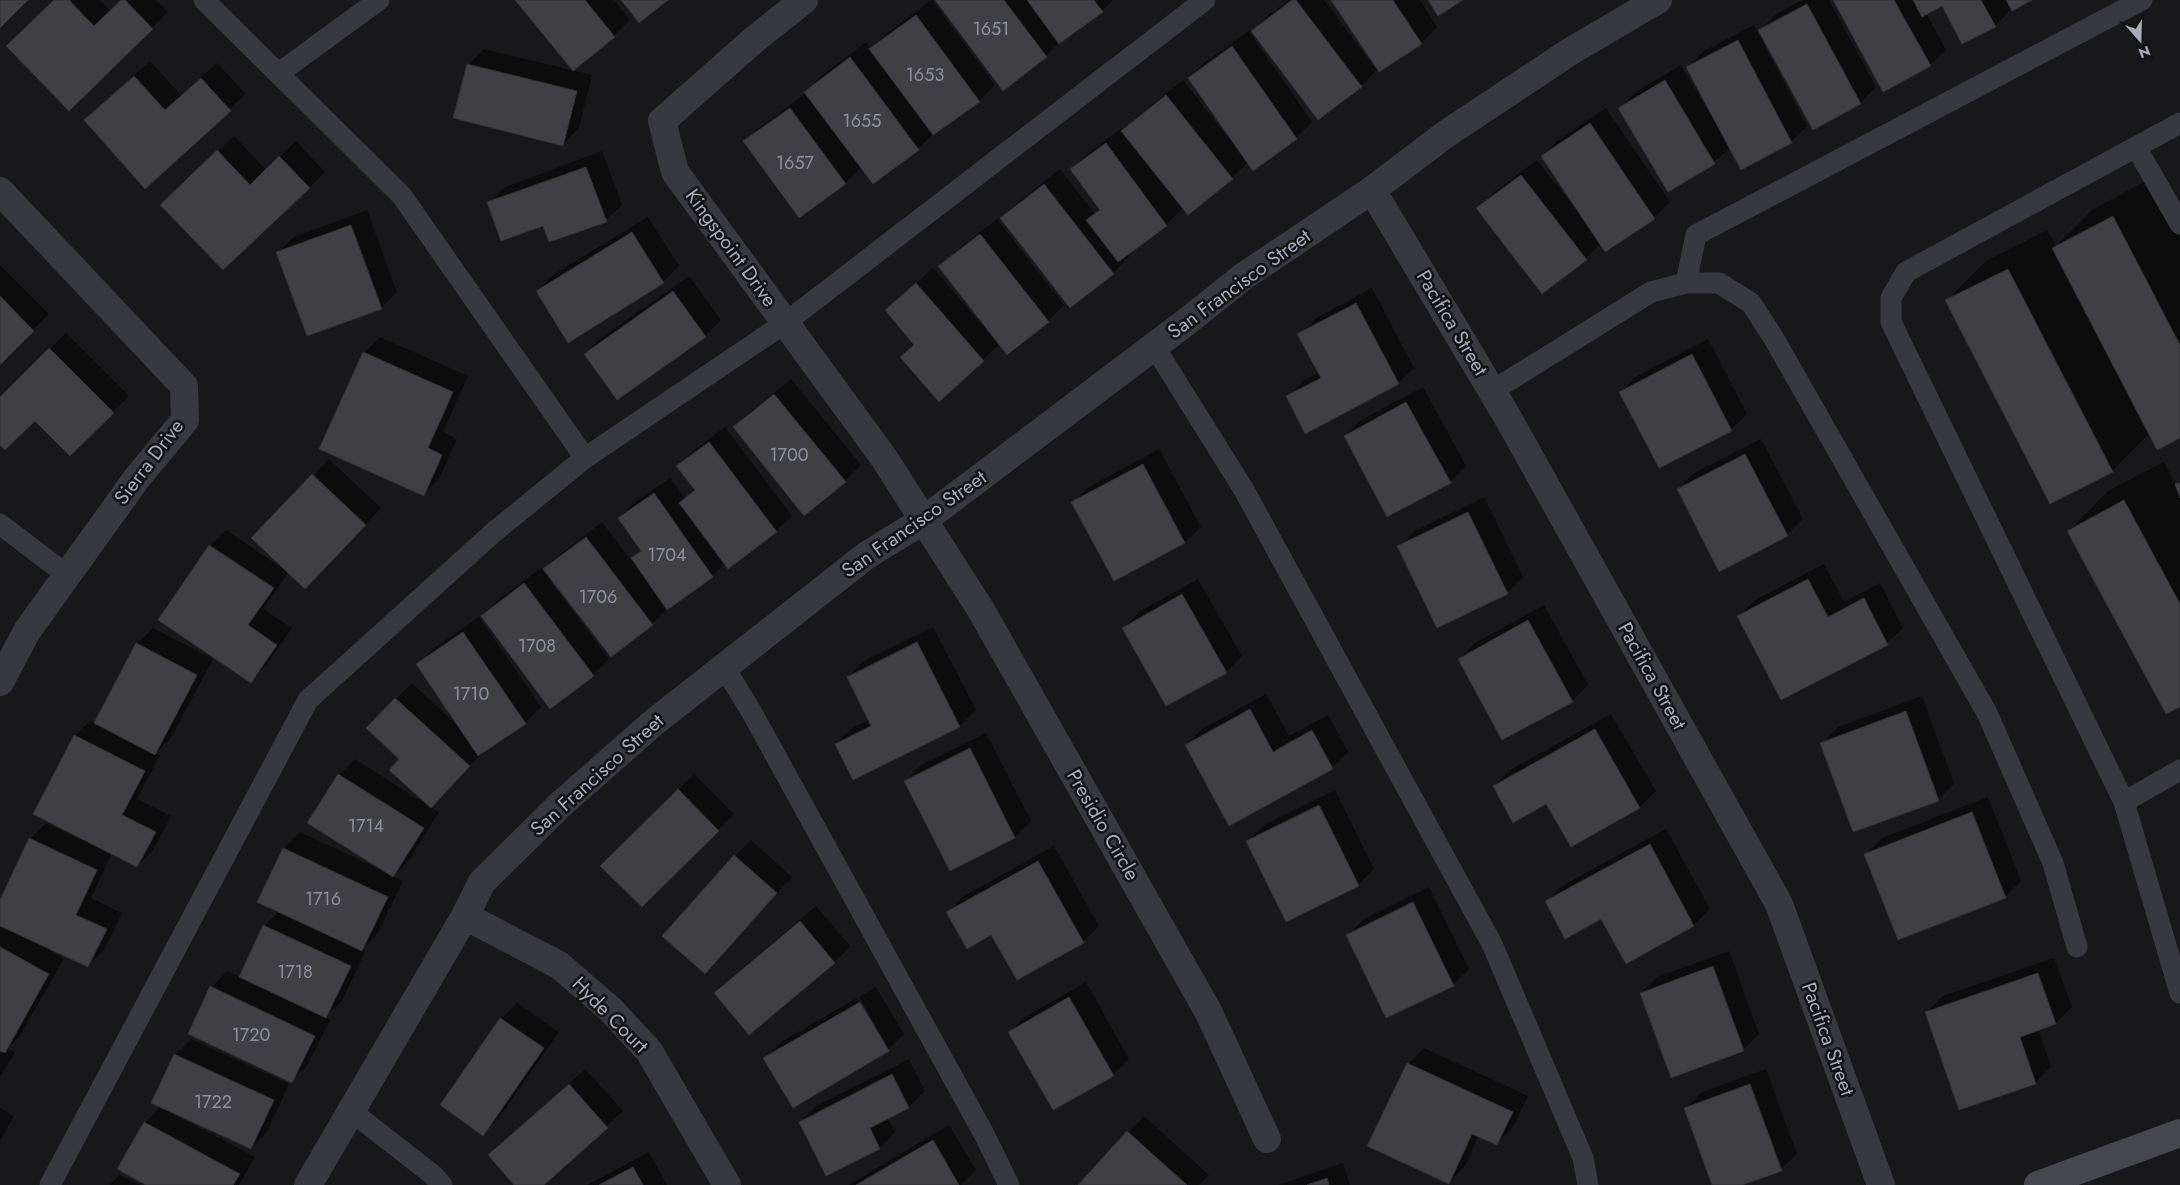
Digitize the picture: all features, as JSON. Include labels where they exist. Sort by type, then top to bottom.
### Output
[{"type":"main road","points":[[2038,1185],[2180,1133]]},
{"type":"street","name":"Kingspoint Drive","points":[[804,0],[755,39],[662,121],[675,172],[884,458],[924,520]]},
{"type":"street","name":"San Francisco Street","points":[[308,1185],[465,916],[482,882],[560,805],[652,723],[867,554],[924,520],[1244,276],[1372,190],[1446,134],[1546,68],[1658,0]]},
{"type":"street","name":"Pacifica Street","points":[[1372,190],[1492,391],[1779,904],[1881,1185]]},
{"type":"street","name":"Sierra Drive","points":[[0,191],[184,386],[185,420],[137,478],[27,631],[0,682]]},
{"type":"street","name":"Presidio Circle","points":[[924,520],[981,610],[1209,1013],[1267,1139]]},
{"type":"street","name":"Hyde Court","points":[[465,916],[559,965],[610,1009],[649,1051],[726,1185]]},
{"type":"lane","points":[[204,0],[402,196],[585,458]]},
{"type":"lane","points":[[279,73],[379,0]]},
{"type":"lane","points":[[50,1185],[308,700],[494,532],[585,458],[786,323],[1205,0]]},
{"type":"lane","points":[[1686,283],[1696,236],[2142,0]]},
{"type":"lane","points":[[2180,123],[1906,272],[1891,298],[1891,322],[2124,802],[2180,993]]},
{"type":"lane","points":[[2136,147],[2180,224]]},
{"type":"lane","points":[[1492,391],[1651,292],[1686,283],[1719,283],[1751,303],[1773,337],[1987,713],[2053,863],[2077,947]]},
{"type":"lane","points":[[1154,346],[1244,490],[1492,944],[1583,1158],[1588,1185]]},
{"type":"lane","points":[[0,524],[67,575]]},
{"type":"lane","points":[[724,667],[751,711],[984,1134],[1009,1185]]},
{"type":"lane","points":[[2124,802],[2180,770]]},
{"type":"lane","points":[[351,1111],[433,1175],[442,1185]]},
{"type":"building","points":[[0,0],[28,0],[0,28]]},
{"type":"building","points":[[54,0],[69,0],[94,26],[121,0],[125,0],[153,29],[69,111],[6,46]]},
{"type":"building","points":[[515,0],[585,0],[615,37],[573,71]]},
{"type":"building","points":[[621,0],[668,0],[639,23]]},
{"type":"building","points":[[935,0],[1004,0],[1047,57],[1003,91]]},
{"type":"building","points":[[1027,0],[1094,0],[1103,12],[1059,44]]},
{"type":"building","points":[[1292,0],[1296,0],[1362,87],[1318,120],[1251,31]]},
{"type":"building","points":[[1331,0],[1393,0],[1422,44],[1379,72]]},
{"type":"building","points":[[1428,0],[1463,0],[1438,16]]},
{"type":"building","points":[[1833,0],[1894,0],[1931,66],[1883,92]]},
{"type":"building","points":[[1913,0],[1981,0],[1996,27],[1962,44],[1942,6],[1922,17]]},
{"type":"building","points":[[2006,0],[2032,0],[2012,11]]},
{"type":"building","points":[[1807,4],[1861,104],[1813,130],[1758,30]]},
{"type":"building","points":[[916,15],[980,102],[933,135],[869,49]]},
{"type":"building","points":[[1738,40],[1792,143],[1741,170],[1686,67]]},
{"type":"building","points":[[1232,46],[1297,139],[1253,171],[1188,78]]},
{"type":"building","points":[[850,57],[919,150],[873,184],[804,92]]},
{"type":"building","points":[[467,64],[577,91],[563,146],[453,118]]},
{"type":"building","points":[[134,76],[165,110],[201,78],[231,111],[145,189],[84,120]]},
{"type":"building","points":[[1665,80],[1715,164],[1668,192],[1618,108]]},
{"type":"building","points":[[1166,95],[1233,179],[1188,215],[1121,131]]},
{"type":"building","points":[[790,108],[846,184],[799,218],[743,141]]},
{"type":"building","points":[[1590,123],[1655,219],[1605,252],[1541,156]]},
{"type":"building","points":[[1106,143],[1167,226],[1118,262],[1086,220],[1100,210],[1070,169]]},
{"type":"building","points":[[217,150],[250,185],[279,156],[310,188],[223,270],[160,205]]},
{"type":"building","points":[[586,167],[607,222],[549,242],[543,226],[501,241],[487,202]]},
{"type":"building","points":[[1521,175],[1587,260],[1542,294],[1476,208]]},
{"type":"building","points":[[1044,184],[1114,274],[1070,308],[1000,218]]},
{"type":"building","points":[[2113,216],[2180,345],[2180,438],[2157,450],[2052,248]]},
{"type":"building","points":[[351,225],[382,309],[307,336],[276,252]]},
{"type":"building","points":[[632,232],[664,283],[568,343],[536,291]]},
{"type":"building","points":[[980,234],[1049,322],[1007,355],[938,266]]},
{"type":"building","points":[[2008,269],[2113,472],[2050,504],[1945,300]]},
{"type":"building","points":[[916,283],[984,361],[939,402],[900,357],[914,345],[885,310]]},
{"type":"building","points":[[673,291],[706,337],[617,400],[584,354]]},
{"type":"building","points":[[0,296],[34,331],[0,365]]},
{"type":"building","points":[[1356,303],[1399,384],[1305,434],[1286,396],[1321,378],[1297,334]]},
{"type":"building","points":[[49,348],[114,413],[70,456],[35,421],[5,450],[0,445],[0,397]]},
{"type":"building","points":[[363,352],[453,392],[428,448],[442,455],[424,496],[319,449]]},
{"type":"building","points":[[1692,354],[1732,431],[1659,468],[1619,392]]},
{"type":"building","points":[[774,394],[846,482],[804,516],[733,427]]},
{"type":"building","points":[[1406,402],[1451,483],[1387,517],[1344,436]]},
{"type":"building","points":[[709,442],[777,532],[728,569],[679,503],[695,490],[676,466]]},
{"type":"building","points":[[1745,454],[1788,536],[1719,572],[1677,489]]},
{"type":"building","points":[[1143,464],[1185,543],[1114,581],[1071,502]]},
{"type":"building","points":[[312,474],[366,525],[305,589],[251,538]]},
{"type":"building","points":[[2180,483],[2180,498],[2175,484]]},
{"type":"building","points":[[654,493],[713,577],[667,610],[631,558],[641,551],[618,518]]},
{"type":"building","points":[[2124,500],[2180,604],[2180,707],[2166,714],[2067,531]]},
{"type":"building","points":[[1468,512],[1508,594],[1437,628],[1397,546]]},
{"type":"building","points":[[586,537],[653,625],[611,657],[543,569]]},
{"type":"building","points":[[209,545],[274,588],[248,625],[277,645],[251,683],[158,620]]},
{"type":"building","points":[[1808,579],[1828,617],[1864,598],[1888,645],[1781,700],[1737,616]]},
{"type":"building","points":[[524,583],[594,676],[550,709],[481,616]]},
{"type":"building","points":[[1182,594],[1227,673],[1166,706],[1122,628]]},
{"type":"building","points":[[1528,620],[1573,702],[1502,740],[1458,659]]},
{"type":"building","points":[[463,632],[526,724],[478,756],[416,664]]},
{"type":"building","points":[[917,642],[960,727],[853,780],[835,744],[871,726],[847,677]]},
{"type":"building","points":[[136,643],[197,675],[155,755],[94,723]]},
{"type":"building","points":[[395,698],[470,766],[431,808],[389,770],[399,759],[366,728]]},
{"type":"building","points":[[1250,709],[1273,752],[1312,730],[1333,769],[1229,826],[1185,745]]},
{"type":"building","points":[[1906,711],[1939,801],[1853,832],[1820,743]]},
{"type":"building","points":[[1595,729],[1640,808],[1571,847],[1546,804],[1513,823],[1493,786]]},
{"type":"building","points":[[74,735],[145,771],[122,815],[156,832],[137,867],[33,814]]},
{"type":"building","points":[[970,748],[1015,838],[950,871],[904,781]]},
{"type":"building","points":[[338,774],[424,828],[393,877],[307,823]]},
{"type":"building","points":[[678,789],[719,831],[642,907],[600,866]]},
{"type":"building","points":[[1319,805],[1359,886],[1286,922],[1246,841]]},
{"type":"building","points":[[1972,812],[2006,898],[1898,940],[1864,854]]},
{"type":"building","points":[[29,838],[97,870],[76,915],[107,929],[88,967],[0,926],[0,900]]},
{"type":"building","points":[[1650,844],[1694,926],[1626,964],[1601,919],[1565,939],[1545,901]]},
{"type":"building","points":[[283,848],[388,897],[362,951],[257,902]]},
{"type":"building","points":[[734,855],[777,893],[705,974],[662,936]]},
{"type":"building","points":[[1038,861],[1084,943],[1017,980],[991,935],[967,949],[946,912]]},
{"type":"building","points":[[1413,902],[1454,986],[1386,1018],[1346,935]]},
{"type":"building","points":[[800,921],[835,963],[749,1035],[714,993]]},
{"type":"building","points":[[263,925],[351,966],[326,1018],[239,977]]},
{"type":"building","points":[[0,947],[49,974],[5,1053],[0,1051]]},
{"type":"building","points":[[1713,966],[1744,1051],[1671,1078],[1640,993]]},
{"type":"building","points":[[2038,973],[2056,1024],[2020,1037],[2036,1084],[1959,1110],[1925,1012]]},
{"type":"building","points":[[210,986],[315,1036],[292,1083],[188,1034]]},
{"type":"building","points":[[1069,997],[1114,1076],[1053,1110],[1008,1032]]},
{"type":"building","points":[[860,1002],[889,1051],[793,1108],[763,1058]]},
{"type":"building","points":[[500,1018],[544,1048],[483,1136],[440,1105]]},
{"type":"building","points":[[174,1054],[274,1100],[251,1149],[151,1103]]},
{"type":"building","points":[[1407,1063],[1513,1112],[1497,1145],[1472,1134],[1449,1184],[1367,1146]]},
{"type":"building","points":[[892,1074],[909,1108],[870,1128],[880,1149],[826,1176],[799,1122]]},
{"type":"building","points":[[569,1084],[608,1128],[544,1185],[514,1185],[488,1155]]},
{"type":"building","points":[[1750,1084],[1782,1171],[1742,1185],[1712,1185],[1684,1108]]},
{"type":"building","points":[[144,1122],[240,1174],[233,1185],[146,1185],[117,1169]]},
{"type":"building","points":[[1127,1131],[1187,1185],[1078,1185]]},
{"type":"building","points":[[933,1140],[959,1185],[856,1185]]},
{"type":"building","points":[[633,1167],[643,1185],[599,1185]]},
{"type":"building","points":[[1327,1178],[1329,1185],[1307,1185]]}]
